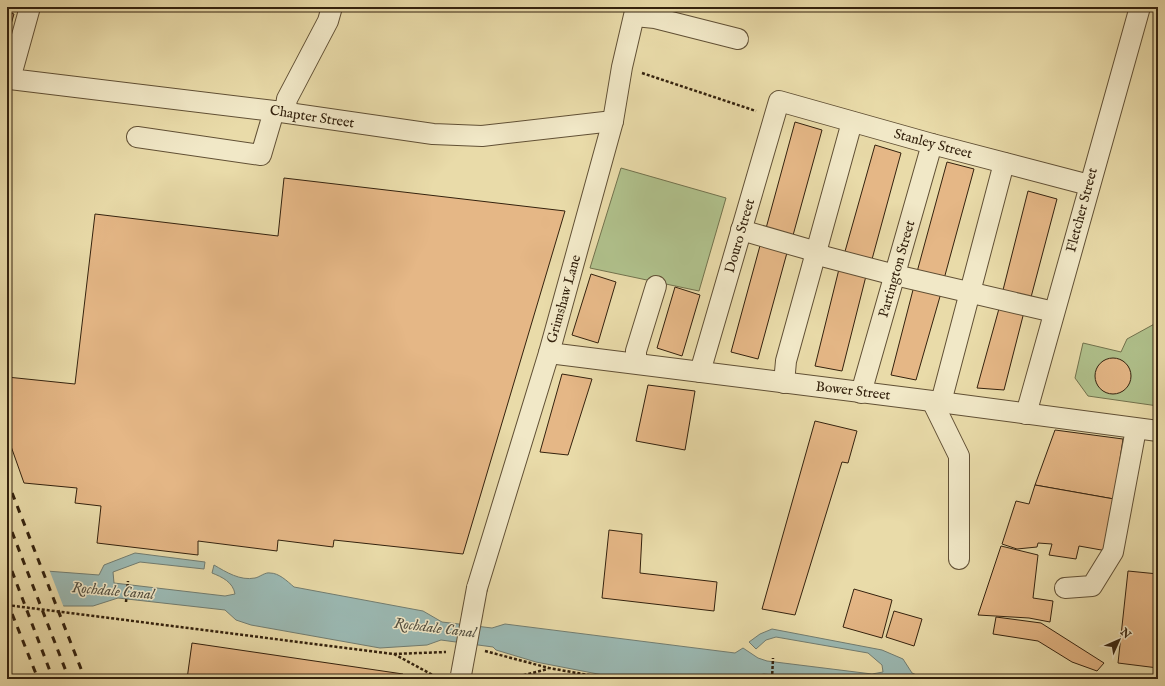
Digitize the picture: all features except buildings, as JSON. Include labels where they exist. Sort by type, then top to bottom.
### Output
[{"type":"street","name":"Chapter Street","points":[[30,7],[10,79],[279,111],[433,134],[482,136],[613,121]]},
{"type":"street","points":[[137,137],[261,155],[279,111],[287,99],[328,21],[332,7]]},
{"type":"street","name":"Fletcher Street","points":[[1026,414],[1140,7]]},
{"type":"street","points":[[635,12],[738,39]]},
{"type":"street","name":"Grimshaw Lane","points":[[461,677],[477,588],[549,353],[613,121],[622,67],[635,12]]},
{"type":"street","name":"Stanley Street","points":[[776,109],[852,122],[1089,185]]},
{"type":"street","name":"Douro Street","points":[[700,372],[776,109]]},
{"type":"street","points":[[784,383],[786,361],[852,122]]},
{"type":"street","name":"Partington Street","points":[[862,393],[932,144]]},
{"type":"street","points":[[959,559],[959,456],[937,401],[970,293],[1004,163]]},
{"type":"street","points":[[741,230],[895,275],[1054,312]]},
{"type":"street","points":[[636,364],[636,351],[656,286]]},
{"type":"street","name":"Bower Street","points":[[549,353],[862,393],[937,401],[1158,431]]},
{"type":"street","points":[[1066,588],[1092,586],[1113,552],[1136,429]]},
{"type":"path","points":[[622,67],[776,109]]},
{"type":"path","points":[[126,602],[128,581]]},
{"type":"path","points":[[7,605],[393,654],[453,652]]},
{"type":"path","points":[[482,650],[549,668],[611,679]]},
{"type":"path","points":[[393,654],[440,679]]},
{"type":"path","points":[[772,679],[773,658]]},
{"type":"path","points":[[509,679],[549,668]]},
{"type":"green space","points":[[621,168],[726,198],[699,291],[590,268]]},
{"type":"green space","points":[[1158,322],[1158,406],[1088,396],[1075,378],[1083,343],[1121,352],[1127,339]]},
{"type":"water","name":"Rochdale Canal","points":[[135,553],[205,562],[204,569],[140,562],[113,572],[114,583],[225,596],[235,594],[229,583],[223,578],[212,573],[214,565],[233,575],[249,579],[266,573],[277,574],[294,587],[423,611],[442,622],[492,628],[505,624],[735,653],[743,648],[758,658],[767,661],[872,674],[883,672],[882,665],[868,653],[776,637],[766,640],[756,649],[749,642],[760,634],[772,629],[882,650],[903,659],[912,673],[930,679],[808,679],[764,674],[737,679],[683,679],[603,675],[536,662],[496,650],[493,647],[441,640],[427,645],[380,648],[251,625],[236,620],[225,610],[118,598],[93,606],[64,606],[7,601],[7,568],[99,575],[104,565]]},
{"type":"pier","points":[[7,566],[49,569],[64,608],[7,603]]},
{"type":"railway","points":[[7,480],[85,679]]},
{"type":"railway","points":[[7,519],[69,679]]},
{"type":"railway","points":[[7,558],[53,679]]},
{"type":"railway","points":[[7,601],[38,679]]}]
